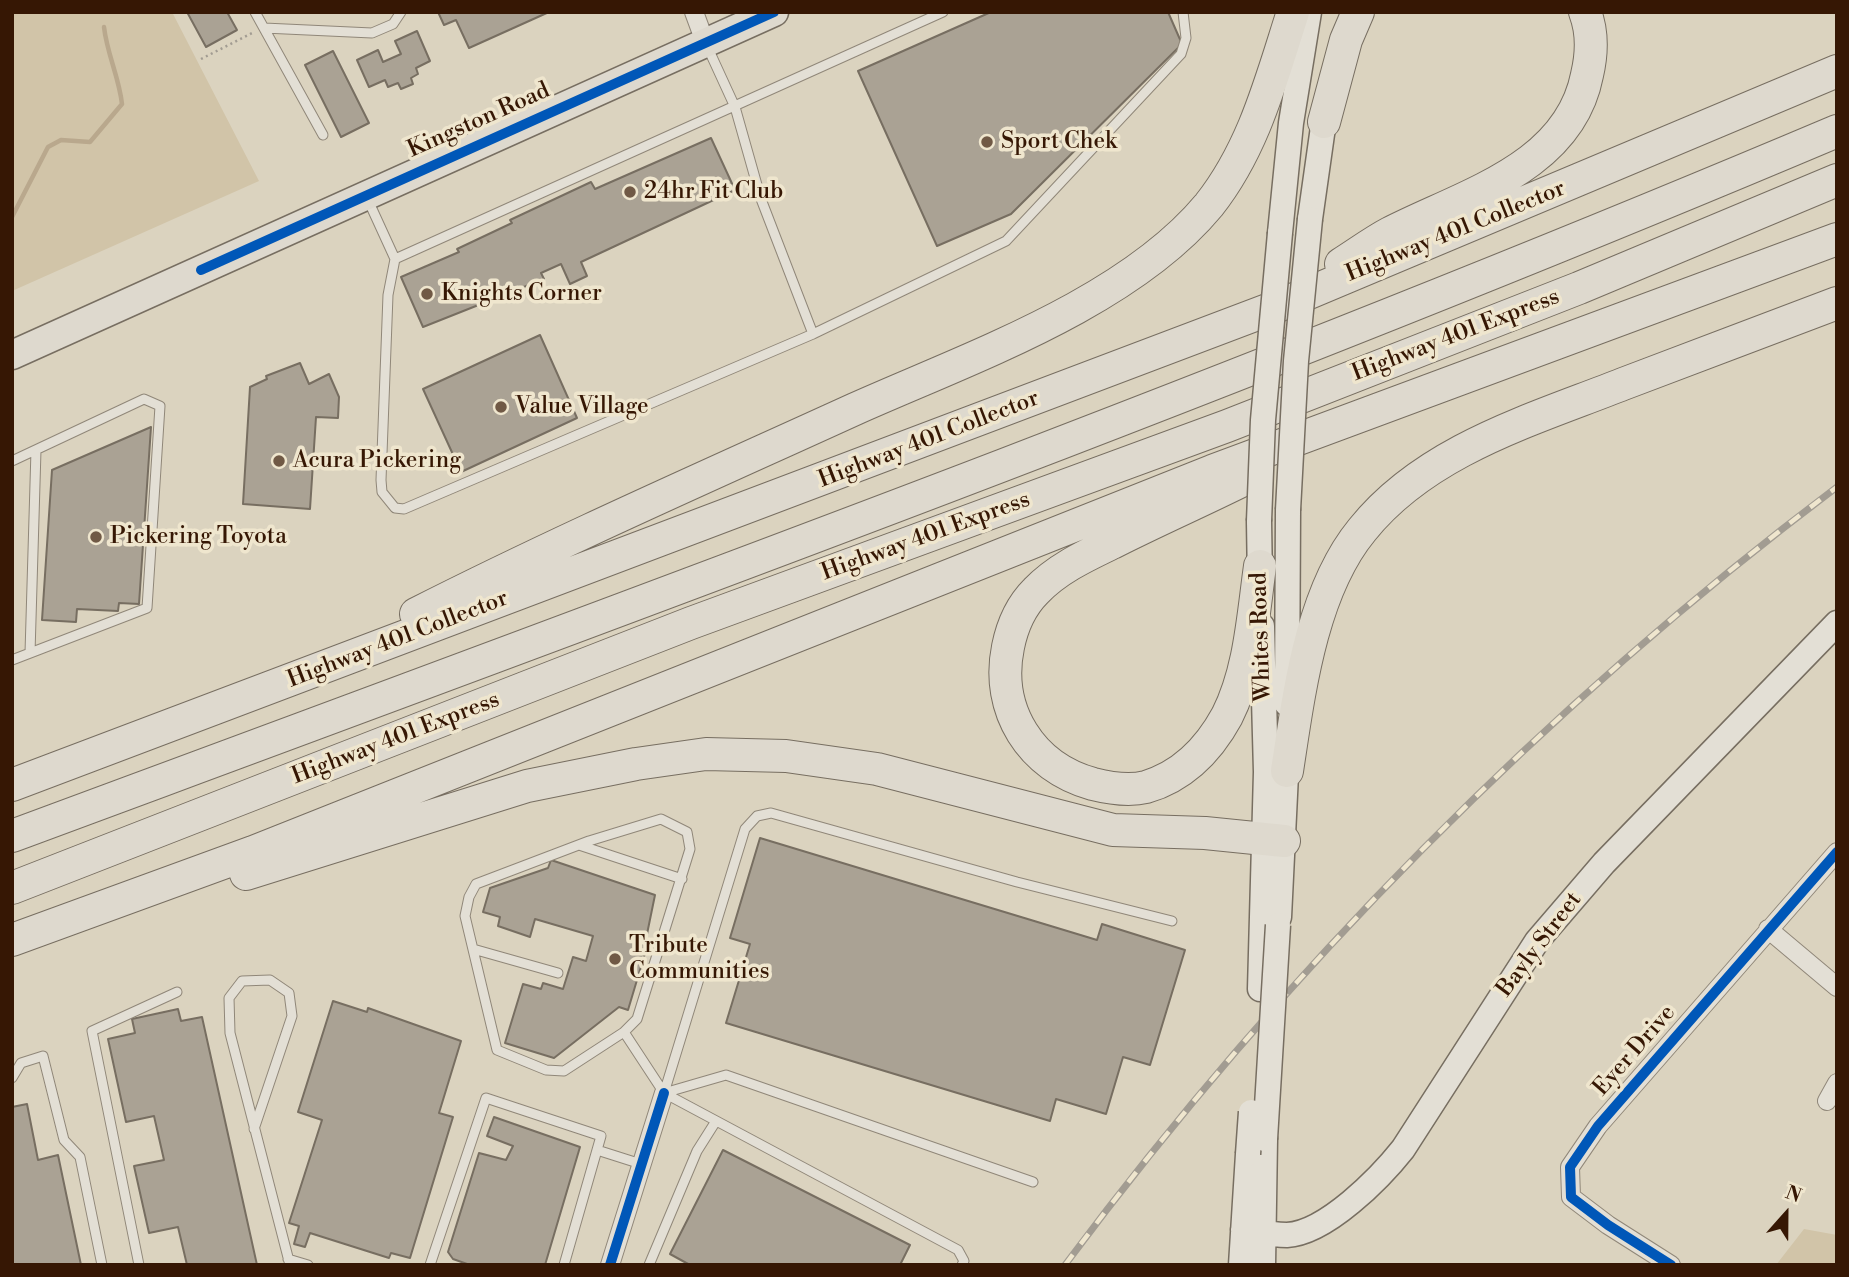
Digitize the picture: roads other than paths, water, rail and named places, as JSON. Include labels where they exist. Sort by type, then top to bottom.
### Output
[{"type":"highway","points":[[286,681],[493,575],[1010,340],[1088,300],[1153,259],[1177,239],[1208,206],[1247,145],[1293,12]]},
{"type":"highway","points":[[1324,122],[1346,40],[1358,12]]},
{"type":"highway","points":[[1273,308],[1387,234],[1513,172],[1553,143],[1580,104],[1585,87],[1592,47],[1585,12]]},
{"type":"highway","name":"Highway 401 Collector","points":[[12,785],[1273,308],[1837,71]]},
{"type":"highway","name":"Highway 401 Express","points":[[12,836],[1086,436],[1546,254],[1837,131]]},
{"type":"highway","name":"Highway 401 Express","points":[[12,888],[691,623],[1227,426],[1579,288],[1837,180]]},
{"type":"highway","points":[[1579,288],[1837,200]]},
{"type":"highway","points":[[15,939],[253,852],[1341,422],[1837,239]]},
{"type":"highway","points":[[1287,771],[1306,655],[1331,584],[1361,531],[1405,485],[1495,433],[1837,303]]},
{"type":"highway","points":[[1260,566],[1249,648],[1234,699],[1213,739],[1190,764],[1143,788],[1104,787],[1057,769],[1044,760],[1020,731],[1006,695],[1006,658],[1020,612],[1035,592],[1077,561],[1302,450],[1341,422]]},
{"type":"highway","points":[[15,939],[258,871],[527,786],[636,764],[706,754],[786,756],[877,769],[1113,830],[1275,840]]},
{"type":"main road","name":"Kingston Road","points":[[12,355],[774,12]]},
{"type":"main road","name":"Whites Road","points":[[1263,1265],[1254,1231],[1275,840],[1259,521],[1263,420],[1280,233],[1291,123],[1309,12]]},
{"type":"main road","name":"Whites Road","points":[[1275,840],[1287,771],[1288,510],[1296,361],[1310,219],[1340,12]]},
{"type":"main road","name":"Bayly Street","points":[[1254,1231],[1289,1235],[1309,1227],[1332,1215],[1380,1177],[1403,1149],[1537,941],[1623,843],[1837,623]]},
{"type":"main road","name":"Whites Road","points":[[1241,1265],[1254,1231]]},
{"type":"street","points":[[694,12],[705,42]]},
{"type":"street","name":"Eyer Drive","points":[[1671,1265],[1608,1225],[1571,1197],[1570,1167],[1620,1097],[1837,852]]},
{"type":"street","points":[[1768,929],[1837,987]]},
{"type":"street","points":[[1827,1101],[1837,1083]]},
{"type":"street","points":[[610,1265],[664,1093]]},
{"type":"lane","points":[[255,12],[323,135]]},
{"type":"lane","points":[[264,28],[372,33],[393,24],[401,12]]},
{"type":"lane","points":[[395,259],[943,12]]},
{"type":"lane","points":[[366,195],[395,259],[388,295],[381,480],[382,492],[395,508],[404,509],[813,334],[1006,241],[1181,54],[1186,38],[1183,12]]},
{"type":"lane","points":[[705,42],[735,107],[761,199],[813,334]]},
{"type":"lane","points":[[12,660],[148,608],[160,406],[144,399],[36,450],[14,456]]},
{"type":"lane","points":[[30,653],[36,450]]},
{"type":"lane","points":[[664,1093],[745,829],[757,816],[771,813],[1017,882],[1172,921]]},
{"type":"lane","points":[[660,819],[687,832],[690,849],[637,1019],[624,1032],[564,1071],[546,1070],[497,1050],[465,916],[469,897],[477,884],[579,845],[660,819]]},
{"type":"lane","points":[[579,845],[682,879]]},
{"type":"lane","points":[[473,949],[558,973]]},
{"type":"lane","points":[[254,1129],[292,1016],[289,993],[270,980],[242,981],[229,998],[230,1033],[254,1129],[289,1262],[308,1265]]},
{"type":"lane","points":[[139,1265],[92,1031],[177,992]]},
{"type":"lane","points":[[624,1032],[664,1093],[958,1250],[964,1261],[962,1265]]},
{"type":"lane","points":[[12,1078],[21,1063],[43,1056],[64,1140],[80,1157],[102,1265]]},
{"type":"lane","points":[[664,1093],[726,1075],[1033,1182]]},
{"type":"lane","points":[[430,1265],[486,1098],[601,1136],[564,1265]]},
{"type":"lane","points":[[649,1265],[697,1150],[716,1121]]},
{"type":"lane","points":[[597,1150],[641,1164]]},
{"type":"waterway","points":[[12,217],[48,147],[61,140],[90,142],[122,104],[104,27]]},
{"type":"railway","points":[[1065,1265],[1149,1156],[1237,1051],[1328,948],[1423,849],[1522,753],[1624,660],[1729,572],[1837,487]]},
{"type":"place","name":"Sport Chek","points":[[987,142]]},
{"type":"place","name":"24hr Fit Club","points":[[630,192]]},
{"type":"place","name":"Knights Corner","points":[[427,294]]},
{"type":"place","name":"Value Village","points":[[501,407]]},
{"type":"place","name":"Acura Pickering","points":[[279,461]]},
{"type":"place","name":"Pickering Toyota","points":[[96,537]]},
{"type":"place","name":"Tribute Communities","points":[[615,959]]}]
